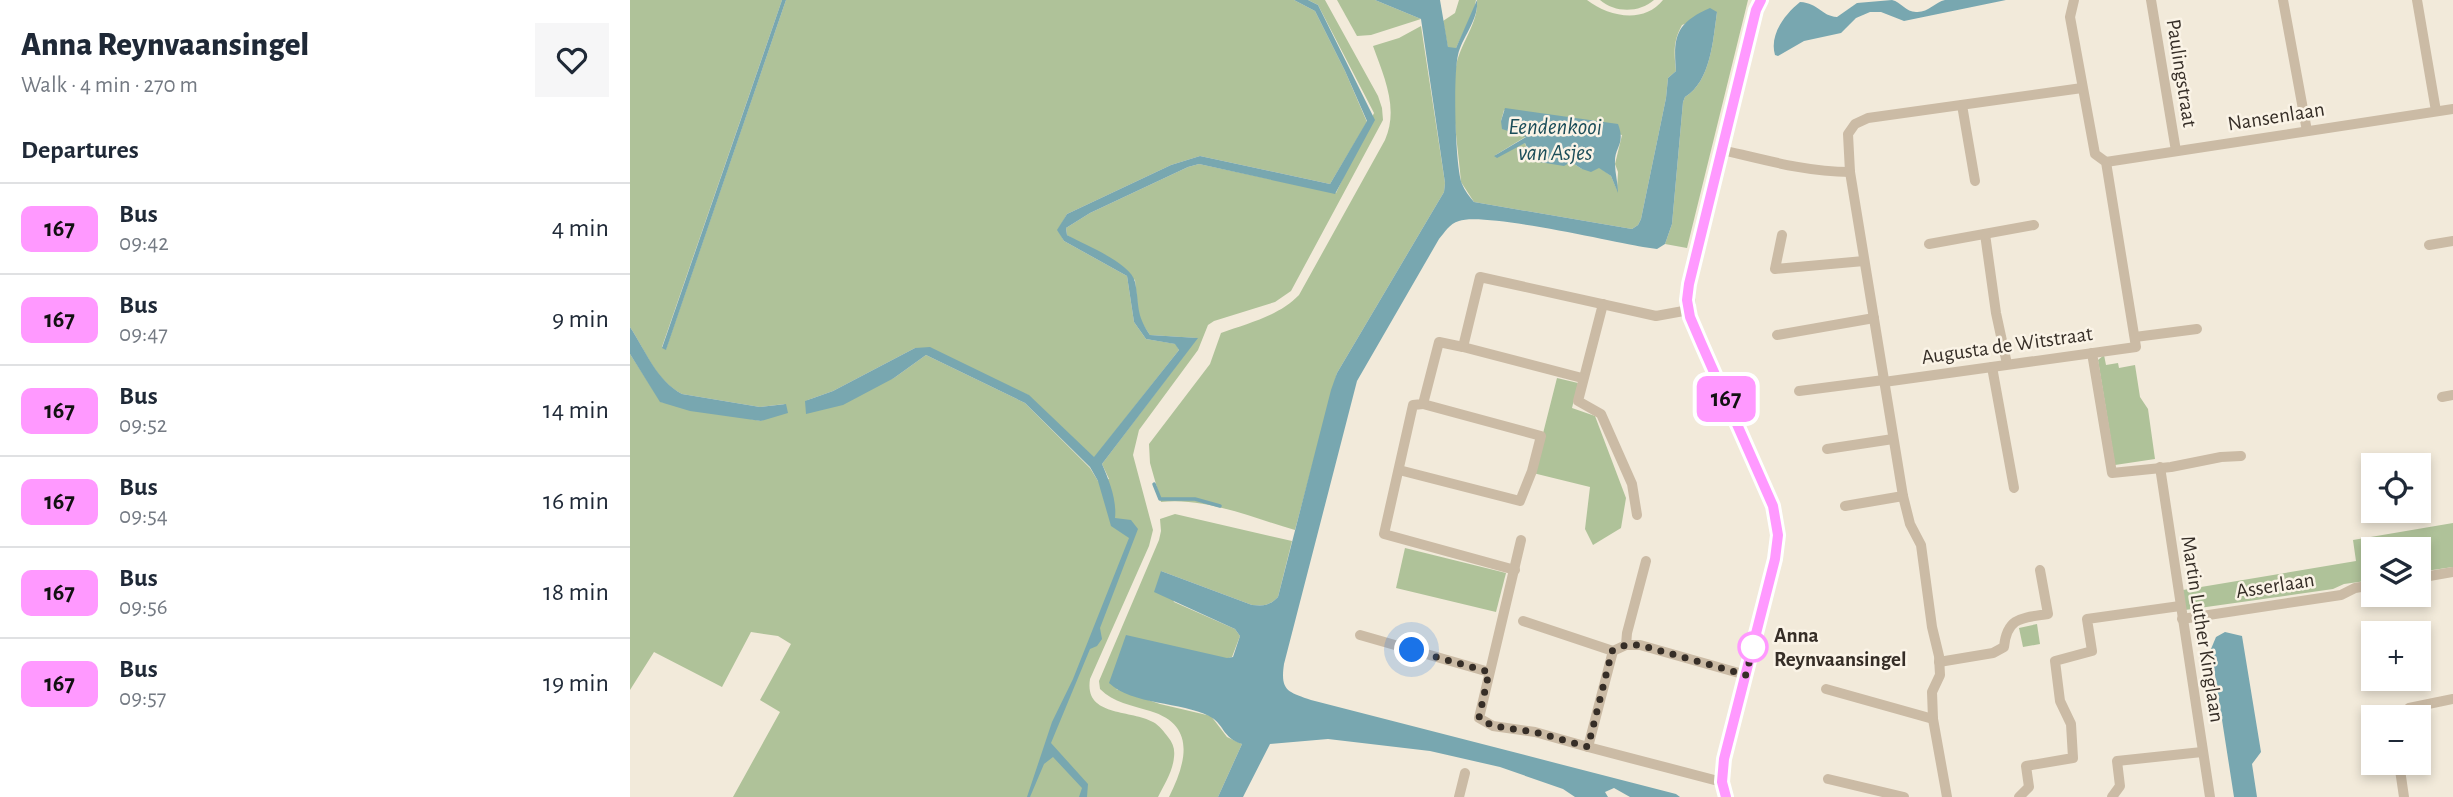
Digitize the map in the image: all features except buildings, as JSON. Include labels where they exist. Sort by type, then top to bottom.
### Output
[{"type":"street","points":[[1726,797],[1722,782],[1724,759],[1775,559],[1777,522],[1768,494],[1702,345],[1689,310],[1688,289],[1756,10],[1761,0]]},
{"type":"street","points":[[2074,0],[2070,17],[2082,88],[2095,154],[2106,162],[2135,342],[2197,328]]},
{"type":"street","name":"Paulingstraat","points":[[2151,0],[2176,151]]},
{"type":"street","points":[[2283,0],[2306,131]]},
{"type":"street","points":[[2417,0],[2436,111]]},
{"type":"street","points":[[1947,797],[1933,719],[1932,692],[1940,675],[1939,662],[1921,545],[1910,524],[1893,439],[1850,172],[1848,134],[1851,128],[1868,118],[2082,88]]},
{"type":"street","points":[[1962,105],[1975,181]]},
{"type":"street","name":"Nansenlaan","points":[[2106,162],[2453,108]]},
{"type":"street","points":[[1723,150],[1827,172],[1850,172]]},
{"type":"street","points":[[1929,244],[2034,225]]},
{"type":"street","points":[[1985,234],[2007,365]]},
{"type":"street","points":[[1782,235],[1774,269],[1864,261]]},
{"type":"street","points":[[2429,245],[2453,241]]},
{"type":"street","points":[[1463,347],[1480,277],[1656,316],[1689,310]]},
{"type":"street","points":[[1603,304],[1578,401],[1601,414],[1632,484],[1637,515]]},
{"type":"street","points":[[1777,335],[1874,317]]},
{"type":"street","points":[[1423,404],[1439,342],[1582,378]]},
{"type":"street","name":"Augusta de Witstraat","points":[[1799,391],[1992,368],[2092,353],[2135,342]]},
{"type":"street","points":[[2092,353],[2112,473],[2241,456]]},
{"type":"street","points":[[1992,368],[2014,488]]},
{"type":"street","points":[[1399,470],[1520,501],[1532,471],[1541,436],[1423,404],[1413,405],[1384,534],[1514,570]]},
{"type":"street","points":[[1827,449],[1893,439]]},
{"type":"street","name":"Martin Luther Kinglaan","points":[[2160,467],[2210,797]]},
{"type":"street","points":[[1846,506],[1903,496]]},
{"type":"street","points":[[1521,540],[1479,718],[1493,726],[1535,732],[1722,782]]},
{"type":"street","points":[[1626,645],[1646,561]]},
{"type":"street","points":[[1939,662],[1993,653],[2004,647],[2005,631],[2018,619],[2048,614],[2040,570]]},
{"type":"street","points":[[2431,576],[2453,572]]},
{"type":"street","name":"Asserlaan","points":[[2182,619],[2341,595],[2361,587]]},
{"type":"street","points":[[2018,797],[2029,787],[2026,765],[2073,758],[2071,724],[2060,701],[2055,661],[2092,651],[2087,619],[2180,606]]},
{"type":"street","points":[[1523,621],[1612,651],[1626,645],[1640,645],[1746,675]]},
{"type":"street","points":[[1360,635],[1489,672]]},
{"type":"street","points":[[1588,747],[1612,651]]},
{"type":"street","points":[[1826,689],[1933,719]]},
{"type":"street","points":[[2424,705],[2453,699]]},
{"type":"street","points":[[2112,797],[2120,786],[2117,761],[2202,752]]},
{"type":"street","points":[[1458,797],[1465,773]]},
{"type":"street","points":[[2401,775],[2404,797]]},
{"type":"street","points":[[1828,779],[1904,797]]},
{"type":"green space","points":[[630,0],[782,0],[662,347],[666,349],[786,0],[1294,0],[1315,11],[1367,122],[1330,184],[1200,156],[1171,165],[1067,214],[1058,230],[1064,241],[1127,276],[1134,322],[1146,339],[1176,344],[1179,350],[1094,458],[1028,395],[915,348],[833,391],[805,401],[894,378],[926,355],[1025,403],[1090,468],[1098,481],[1109,479],[1102,464],[1197,338],[1150,335],[1139,319],[1135,280],[1067,235],[1066,228],[1090,213],[1199,164],[1336,193],[1374,113],[1318,5],[1308,0],[1325,0],[1378,96],[1383,120],[1291,291],[1275,302],[1208,325],[1198,350],[1139,430],[1133,455],[1153,530],[1149,546],[1090,679],[1090,691],[1101,706],[1153,722],[1170,739],[1174,749],[1173,762],[1158,797],[733,797],[780,712],[760,700],[791,644],[778,636],[751,632],[722,687],[654,652],[630,690],[630,354],[661,402],[761,421],[785,404],[760,407],[682,394],[658,373],[630,327]]},
{"type":"green space","points":[[1337,0],[1375,0],[1421,19],[1371,35],[1357,36]]},
{"type":"green space","points":[[1459,0],[1476,0],[1456,48],[1448,48],[1443,21],[1455,13]]},
{"type":"green space","points":[[1477,0],[1587,0],[1605,11],[1636,15],[1655,8],[1663,0],[1748,0],[1687,248],[1665,244],[1672,224],[1683,102],[1694,90],[1705,70],[1712,47],[1717,12],[1682,25],[1677,36],[1676,71],[1668,78],[1641,219],[1632,229],[1474,202],[1461,182],[1454,81],[1458,59],[1477,9]],"holes":[[[1504,110],[1622,135],[1615,164],[1618,172],[1617,190],[1611,176],[1599,167],[1582,169],[1571,162],[1529,156],[1525,143],[1494,156],[1527,136],[1501,121]]]},
{"type":"green space","points":[[1600,0],[1654,0],[1627,10]]},
{"type":"green space","points":[[1421,26],[1445,183],[1444,192],[1337,373],[1295,530],[1212,505],[1161,502],[1150,463],[1149,444],[1210,364],[1221,333],[1273,314],[1299,295],[1385,140],[1389,128],[1391,116],[1388,93],[1373,46],[1399,38]]},
{"type":"green space","points":[[2104,355],[2106,365],[2118,363],[2119,368],[2135,365],[2140,397],[2148,409],[2155,459],[2115,465],[2098,360]]},
{"type":"green space","points":[[1557,378],[1578,383],[1572,408],[1595,416],[1626,498],[1621,528],[1593,545],[1585,529],[1590,487],[1533,473]]},
{"type":"green space","points":[[1175,514],[1292,541],[1278,597],[1266,605],[1252,605],[1161,571],[1174,602],[1235,629],[1240,636],[1232,657],[1116,689],[1160,704],[1211,716],[1227,737],[1242,744],[1218,797],[1169,797],[1183,759],[1181,735],[1165,717],[1117,701],[1100,689],[1099,681],[1159,540],[1160,519]]},
{"type":"green space","points":[[2453,523],[2453,567],[2431,570],[2431,537],[2371,537]]},
{"type":"green space","points":[[2361,539],[2361,582],[2333,589],[2185,610],[2183,590],[2356,561],[2353,540]]},
{"type":"green space","points":[[1405,548],[1506,573],[1496,612],[1396,588]]},
{"type":"green space","points":[[2037,624],[2040,644],[2023,647],[2019,628]]},
{"type":"water","points":[[782,0],[786,0],[666,350],[662,348]]},
{"type":"water","points":[[1294,0],[1308,0],[1318,5],[1375,120],[1335,194],[1199,164],[1090,213],[1066,228],[1067,235],[1116,261],[1132,275],[1140,315],[1150,335],[1198,338],[1102,464],[1114,497],[1115,518],[1131,520],[1138,529],[1100,628],[1102,639],[1097,646],[1090,649],[1051,743],[1088,784],[1087,797],[1079,797],[1082,788],[1053,757],[1044,764],[1030,797],[1027,797],[1052,722],[1073,679],[1129,538],[1111,526],[1098,481],[1090,467],[1025,403],[926,355],[894,378],[843,405],[806,414],[805,401],[833,391],[915,348],[930,347],[1029,395],[1094,457],[1179,350],[1175,344],[1146,339],[1134,322],[1127,276],[1064,241],[1057,230],[1067,214],[1171,165],[1200,156],[1330,184],[1367,121],[1315,11]]},
{"type":"water","points":[[1375,0],[1440,0],[1448,47],[1456,48],[1477,0],[1473,21],[1458,55],[1455,100],[1460,174],[1463,187],[1474,202],[1632,229],[1641,219],[1668,78],[1676,71],[1675,48],[1679,32],[1690,19],[1710,8],[1717,12],[1712,47],[1705,70],[1694,90],[1683,102],[1672,224],[1665,244],[1657,249],[1519,224],[1472,219],[1452,224],[1439,239],[1357,381],[1284,664],[1283,680],[1291,692],[1311,700],[1680,797],[1630,797],[1614,788],[1605,792],[1608,797],[1575,797],[1563,789],[1500,767],[1430,751],[1328,739],[1270,744],[1243,797],[1218,797],[1242,744],[1231,738],[1218,722],[1209,716],[1131,695],[1109,683],[1126,635],[1227,658],[1233,657],[1240,636],[1235,629],[1154,592],[1161,571],[1252,605],[1266,605],[1278,597],[1337,373],[1444,192],[1445,183],[1421,19]]},
{"type":"water","points":[[1892,0],[1916,12],[1924,11],[1945,0],[2006,0],[1904,21],[1881,12],[1870,12],[1856,18],[1841,33],[1804,41],[1778,56],[1775,55],[1776,33],[1800,2],[1837,17],[1857,3]]},
{"type":"water","name":"Eendenkooi van Asjes","points":[[1505,108],[1618,124],[1621,137],[1615,164],[1618,193],[1611,176],[1599,168],[1591,172],[1571,162],[1564,166],[1533,161],[1525,143],[1497,158],[1494,156],[1526,137],[1502,129],[1501,121]]},
{"type":"water","points":[[630,327],[658,373],[682,394],[760,407],[786,404],[788,413],[761,421],[690,411],[660,402],[630,354]]},
{"type":"water","points":[[2225,632],[2242,636],[2261,752],[2252,764],[2257,797],[2234,797],[2211,649],[2216,637]]},
{"type":"waterway","points":[[1154,484],[1160,499],[1195,499],[1220,506]]},
{"type":"bus line","name":"167","points":[[1726,797],[1722,782],[1724,759],[1775,559],[1777,528],[1773,506],[1690,317],[1687,300],[1756,10],[1761,0]]},
{"type":"place","name":"Anna Reynvaansingel","points":[[1753,647]]},
{"type":"route","points":[[1412,650],[1489,672],[1479,718],[1493,726],[1535,732],[1588,747],[1612,651],[1626,645],[1640,645],[1746,675],[1755,639],[1753,647]]}]
